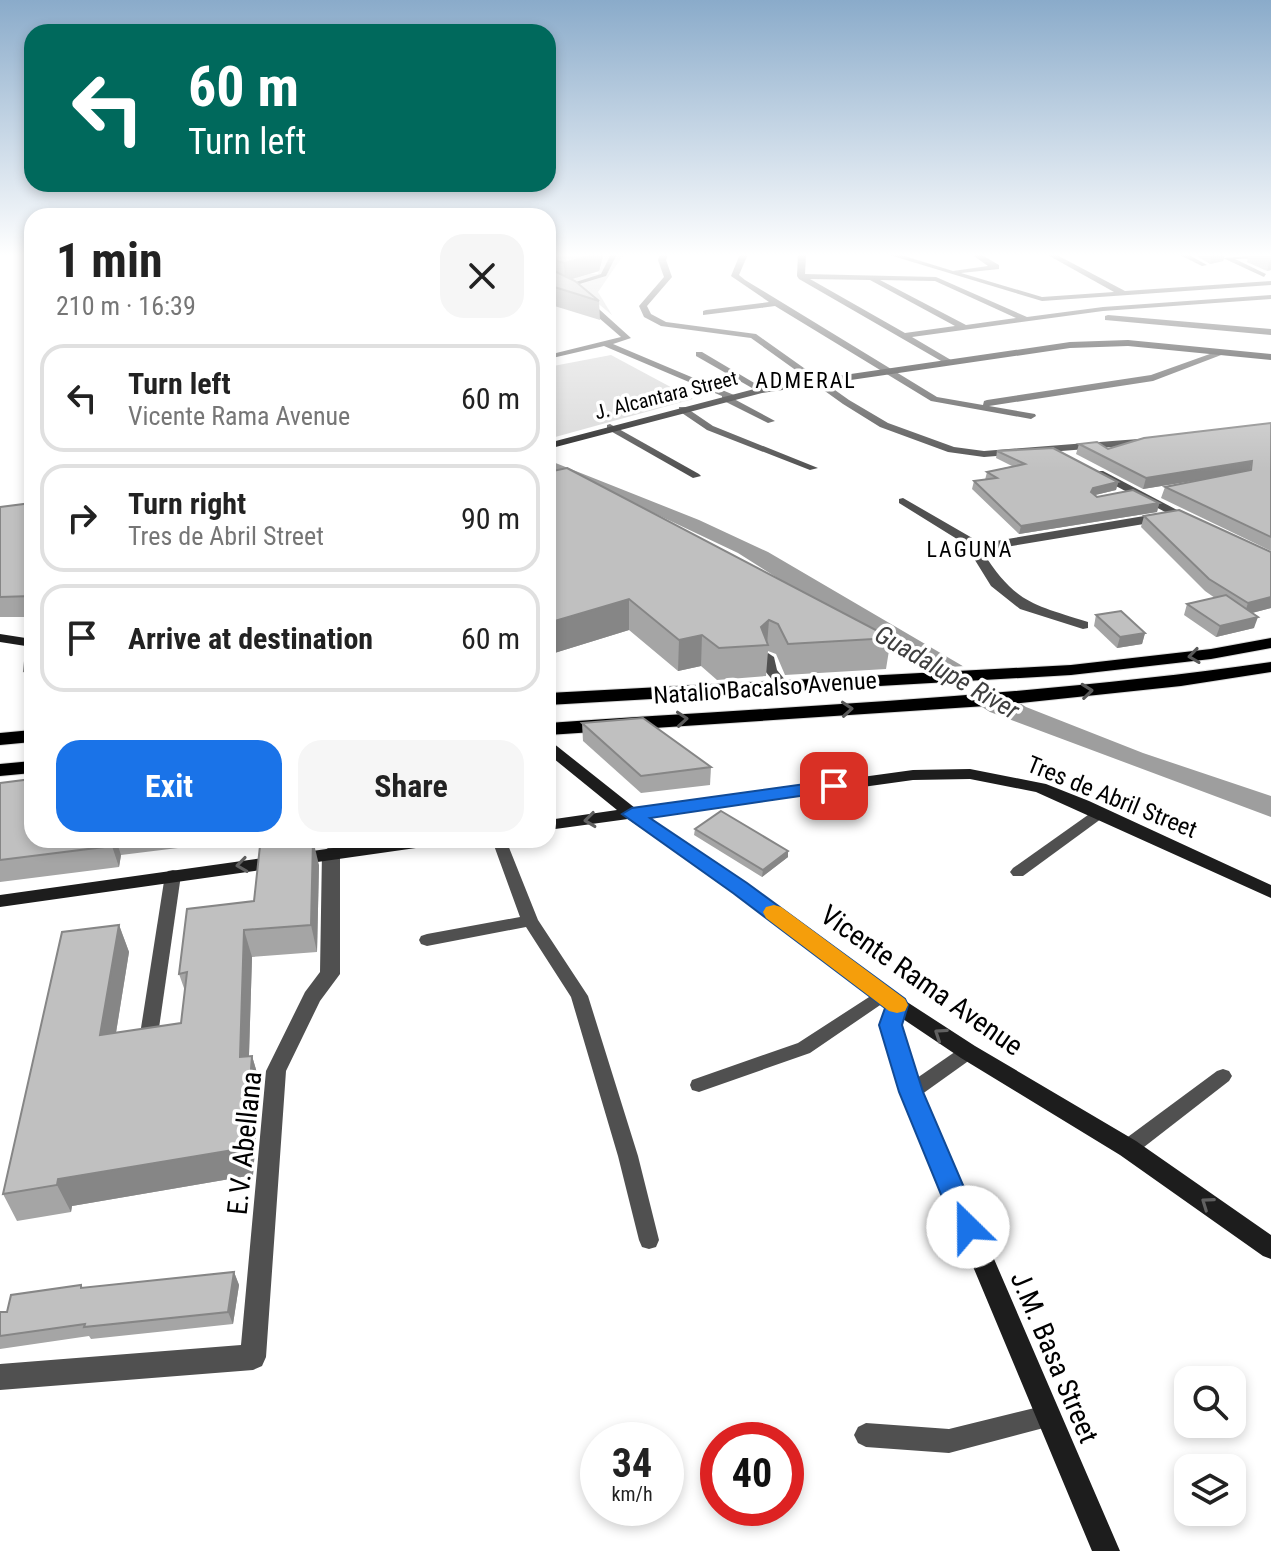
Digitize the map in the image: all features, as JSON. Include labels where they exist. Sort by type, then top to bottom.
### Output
[{"type":"main road","name":"Natalio Bacalso Avenue","points":[[556,699],[1131,664],[1271,643]]},
{"type":"main road","name":"Natalio Bacalso Avenue","points":[[556,728],[1015,698],[1159,683],[1271,667]]},
{"type":"main road","points":[[909,678],[926,704]]},
{"type":"main road","points":[[757,687],[769,714]]},
{"type":"main road","points":[[0,739],[24,737]]},
{"type":"main road","points":[[0,770],[24,768]]},
{"type":"street","points":[[679,326],[753,336],[884,425],[952,450],[984,454],[1163,440]]},
{"type":"street","points":[[815,326],[934,399],[1031,416]]},
{"type":"street","points":[[887,326],[948,362]]},
{"type":"street","points":[[903,336],[976,326]]},
{"type":"street","points":[[1210,326],[1271,332]]},
{"type":"street","name":"J. Alcantara Street","points":[[556,444],[610,427],[762,390],[1094,344],[1128,343],[1271,357]]},
{"type":"street","points":[[970,405],[1153,378],[1224,352]]},
{"type":"street","points":[[1075,439],[1086,445]]},
{"type":"street","points":[[1051,449],[1080,463]]},
{"type":"street","points":[[1094,470],[1203,528]]},
{"type":"street","points":[[1139,493],[1158,491]]},
{"type":"street","points":[[903,501],[933,517],[977,548],[996,583],[1025,606],[1083,625]]},
{"type":"street","points":[[977,548],[1180,514]]},
{"type":"street","points":[[0,638],[24,642]]},
{"type":"street","name":"Vicente Rama Avenue","points":[[556,752],[632,814],[740,888],[890,999],[968,1052],[1128,1148],[1271,1248]]},
{"type":"street","name":"Tres de Abril Street","points":[[556,824],[913,775],[970,774],[1014,781],[1100,813],[1271,892]]},
{"type":"street","points":[[0,901],[364,848]]},
{"type":"street","name":"E.V. Abellana","points":[[0,1377],[253,1357],[276,1071],[312,997],[330,974],[331,852]]},
{"type":"street","name":"J.M. Basa Street","points":[[890,999],[891,1025],[911,1092],[1106,1551]]},
{"type":"lane","points":[[556,356],[610,346],[623,340],[627,336],[615,326]]},
{"type":"lane","points":[[610,346],[702,386],[705,392],[725,398],[771,421]]},
{"type":"lane","points":[[699,354],[762,390]]},
{"type":"lane","points":[[682,409],[710,428],[813,468]]},
{"type":"lane","points":[[610,427],[696,476]]},
{"type":"lane","points":[[1110,497],[1139,493]]},
{"type":"lane","points":[[768,657],[771,671],[784,686]]},
{"type":"lane","points":[[1018,872],[1100,813]]},
{"type":"lane","points":[[502,848],[530,921],[579,996],[628,1156],[649,1240]]},
{"type":"lane","points":[[150,1028],[173,875]]},
{"type":"lane","points":[[427,940],[530,921]]},
{"type":"lane","points":[[699,1085],[804,1048],[890,999]]},
{"type":"lane","points":[[911,1092],[968,1052]]},
{"type":"lane","points":[[1128,1148],[1223,1076]]},
{"type":"lane","points":[[866,1435],[949,1441],[1047,1417]]},
{"type":"shaded area","points":[[611,355],[693,399],[556,437],[556,365]]},
{"type":"water","name":"Guadalupe River","points":[[556,463],[699,520],[768,552],[961,665],[1026,707],[1143,753],[1271,796],[1271,817],[990,712],[738,553],[622,498],[556,475]]},
{"type":"pier","points":[[965,666],[1022,703],[974,706],[919,669]]},
{"type":"building","points":[[1271,423],[1271,537],[1165,487],[1251,470],[1252,461],[1146,478],[1079,444],[1097,442],[1108,449],[1144,438]]},
{"type":"building","points":[[1053,448],[1118,482],[1093,488],[1091,492],[1097,497],[1133,490],[1159,503],[1021,526],[974,481],[997,478],[987,472],[1025,464],[997,451]]},
{"type":"building","points":[[567,468],[891,638],[788,644],[778,624],[769,620],[761,627],[768,645],[719,648],[702,635],[679,640],[629,599],[556,621],[556,470]]},
{"type":"building","points":[[24,504],[24,596],[0,597],[0,507]]},
{"type":"building","points":[[1179,510],[1271,552],[1271,597],[1248,603],[1209,579],[1144,516]]},
{"type":"building","points":[[1226,595],[1258,617],[1220,626],[1187,604]]},
{"type":"building","points":[[1121,611],[1145,633],[1120,637],[1096,615]]},
{"type":"building","points":[[643,718],[711,767],[641,776],[582,723]]},
{"type":"building","points":[[24,780],[24,848],[96,848],[0,860],[0,783]]},
{"type":"building","points":[[721,811],[788,851],[763,870],[695,829]]},
{"type":"building","points":[[260,848],[313,848],[311,925],[244,930],[240,1057],[252,1056],[245,1148],[58,1179],[57,1185],[3,1194],[62,932],[119,925],[100,1035],[181,1023],[187,972],[179,974],[187,909],[254,901]]},
{"type":"building","points":[[234,1272],[228,1312],[84,1327],[85,1324],[0,1336],[0,1312],[7,1312],[11,1295],[81,1285],[81,1288]]},
{"type":"slow traffic","points":[[774,912],[897,1005]]},
{"type":"district","name":"ADMERAL","points":[[806,380]]},
{"type":"district","name":"LAGUNA","points":[[970,549]]},
{"type":"route","points":[[834,786],[632,814],[740,888],[897,1005],[891,1025],[911,1092],[968,1227]]}]
